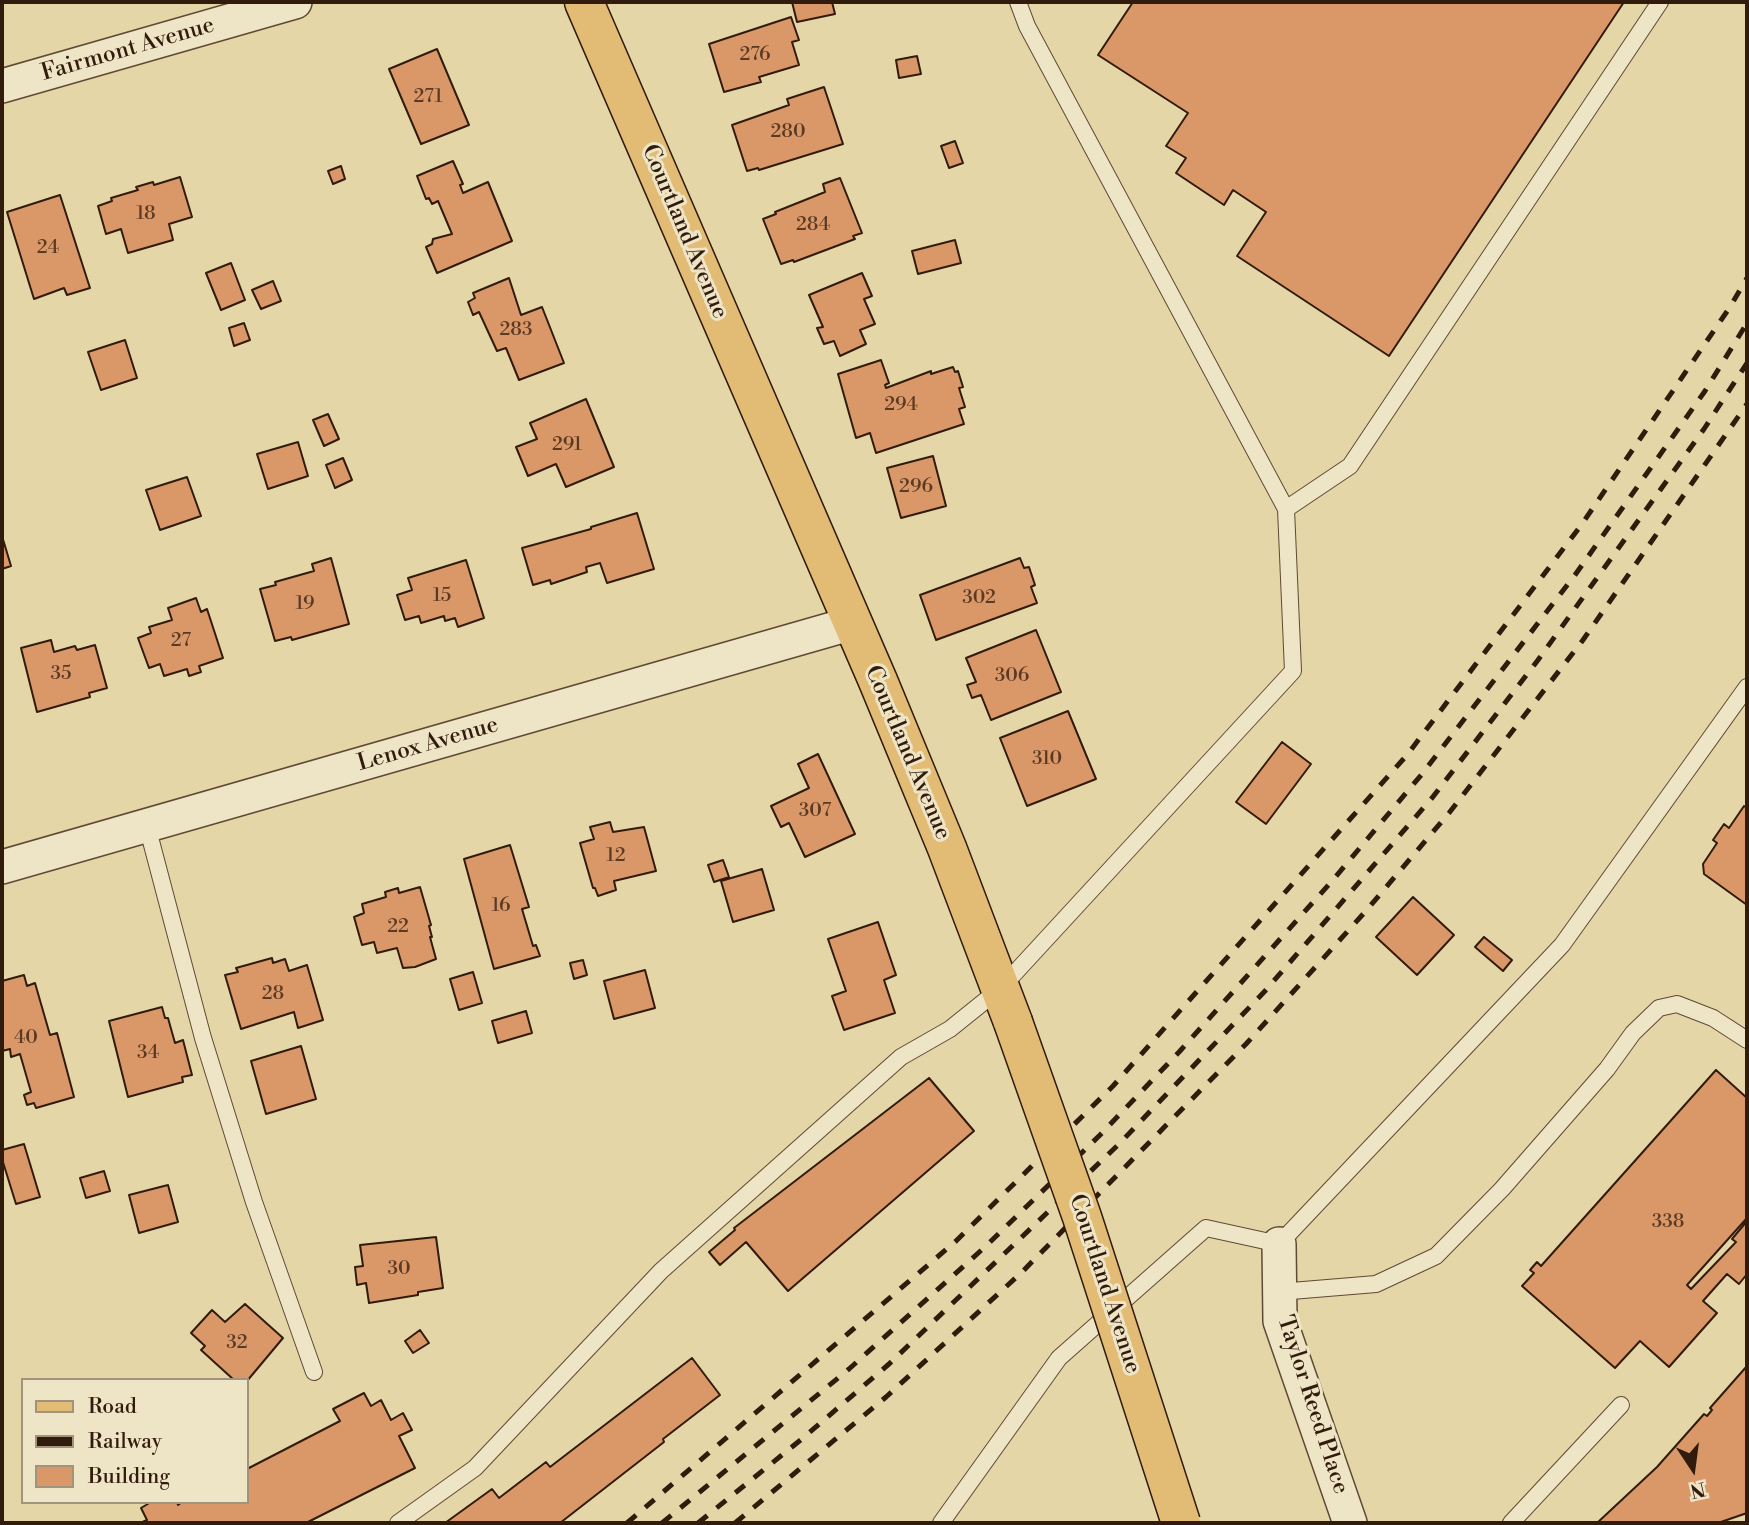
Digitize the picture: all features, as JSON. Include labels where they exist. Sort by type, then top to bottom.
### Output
[{"type":"main road","name":"Courtland Avenue","points":[[584,2],[853,623],[947,848],[1007,1005],[1086,1228],[1181,1523]]},
{"type":"street","name":"Fairmont Avenue","points":[[2,86],[295,2]]},
{"type":"street","name":"Lenox Avenue","points":[[2,867],[853,623]]},
{"type":"street","name":"Taylor Reed Place","points":[[1279,1244],[1280,1321],[1350,1523]]},
{"type":"lane","points":[[398,1523],[475,1468],[661,1271],[901,1058],[950,1029],[1007,1005],[1293,671],[1286,509],[1027,26],[1018,2]]},
{"type":"lane","points":[[1286,509],[1350,466],[1660,2]]},
{"type":"lane","points":[[941,1523],[1059,1358],[1206,1228],[1279,1244],[1562,945],[1747,687]]},
{"type":"lane","points":[[147,825],[179,952],[225,1110],[254,1202],[314,1372]]},
{"type":"lane","points":[[1279,1292],[1376,1284],[1436,1256],[1502,1189],[1606,1069],[1633,1032],[1659,1008],[1677,1004],[1713,1018],[1747,1040]]},
{"type":"lane","points":[[1511,1523],[1621,1405]]},
{"type":"building","points":[[792,2],[832,2],[835,14],[797,22]]},
{"type":"building","points":[[1133,2],[1624,2],[1389,356],[1237,256],[1266,212],[1233,190],[1224,205],[1176,173],[1186,158],[1166,146],[1188,113],[1098,55]]},
{"type":"building","points":[[791,17],[799,40],[792,42],[799,65],[759,77],[761,82],[724,92],[709,44]]},
{"type":"building","points":[[437,49],[469,125],[421,144],[389,69]]},
{"type":"building","points":[[917,56],[921,74],[899,78],[896,60]]},
{"type":"building","points":[[824,87],[843,144],[759,170],[747,171],[732,125],[789,105],[787,99]]},
{"type":"building","points":[[955,141],[963,163],[949,168],[941,146]]},
{"type":"building","points":[[453,161],[463,184],[460,185],[463,193],[488,182],[512,241],[437,273],[426,247],[432,244],[433,239],[452,234],[438,201],[432,204],[429,198],[426,199],[417,176]]},
{"type":"building","points":[[341,166],[345,179],[333,184],[328,171]]},
{"type":"building","points":[[180,177],[192,217],[169,224],[173,240],[128,253],[121,229],[106,234],[98,206],[112,201],[111,198],[138,190],[136,187]]},
{"type":"building","points":[[840,178],[862,233],[853,236],[855,239],[794,262],[793,260],[781,264],[763,219],[825,192],[823,184]]},
{"type":"building","points":[[60,195],[90,288],[67,295],[64,288],[34,299],[7,212]]},
{"type":"building","points":[[955,240],[961,263],[918,274],[912,251]]},
{"type":"building","points":[[231,263],[245,300],[221,310],[206,273]]},
{"type":"building","points":[[862,273],[872,296],[864,299],[875,324],[860,330],[866,344],[840,356],[834,341],[824,344],[817,328],[823,327],[809,295]]},
{"type":"building","points":[[509,278],[521,315],[542,307],[564,363],[519,380],[506,348],[497,351],[479,312],[473,315],[468,302],[475,298],[473,293]]},
{"type":"building","points":[[273,281],[281,301],[261,309],[252,290]]},
{"type":"building","points":[[244,323],[250,340],[234,346],[229,328]]},
{"type":"building","points":[[125,340],[137,378],[101,390],[88,352]]},
{"type":"building","points":[[881,360],[889,383],[885,385],[886,388],[931,371],[931,374],[953,367],[955,372],[958,371],[963,387],[959,388],[965,407],[959,409],[964,424],[876,453],[870,433],[856,438],[838,374]]},
{"type":"building","points":[[586,399],[614,467],[566,487],[556,464],[528,476],[516,447],[537,439],[530,423]]},
{"type":"building","points":[[328,414],[339,439],[324,446],[313,420]]},
{"type":"building","points":[[298,442],[308,476],[268,489],[257,454]]},
{"type":"building","points":[[933,456],[946,506],[901,518],[887,468]]},
{"type":"building","points":[[343,458],[352,480],[335,488],[326,465]]},
{"type":"building","points":[[187,477],[201,516],[160,530],[146,490]]},
{"type":"building","points":[[637,513],[654,569],[607,583],[600,563],[586,567],[587,572],[551,584],[550,580],[533,585],[522,548]]},
{"type":"building","points":[[2,536],[11,566],[2,569]]},
{"type":"building","points":[[331,558],[349,624],[292,640],[291,637],[275,641],[260,589],[314,571],[312,564]]},
{"type":"building","points":[[1020,558],[1024,568],[1029,567],[1035,585],[1031,587],[1037,603],[936,640],[920,595]]},
{"type":"building","points":[[466,560],[484,618],[458,627],[455,618],[445,621],[444,616],[421,623],[419,616],[405,620],[397,595],[412,590],[408,578]]},
{"type":"building","points":[[196,598],[201,612],[207,609],[223,658],[199,666],[201,672],[189,676],[187,669],[164,676],[160,664],[149,668],[138,638],[151,633],[149,627],[172,620],[168,608]]},
{"type":"building","points":[[1036,630],[1061,692],[991,720],[981,695],[972,698],[967,685],[976,682],[966,658]]},
{"type":"building","points":[[51,640],[54,652],[75,646],[77,650],[95,645],[107,688],[89,693],[90,697],[37,712],[21,648]]},
{"type":"building","points":[[1068,711],[1096,779],[1027,806],[1000,738]]},
{"type":"building","points":[[1282,742],[1311,764],[1266,824],[1236,802]]},
{"type":"building","points":[[818,754],[855,834],[805,857],[789,823],[781,827],[771,806],[809,788],[798,764]]},
{"type":"building","points":[[1744,806],[1747,808],[1747,905],[1704,874],[1703,864],[1717,843],[1713,840],[1724,824],[1729,828]]},
{"type":"building","points":[[610,822],[613,832],[644,827],[656,871],[614,881],[616,890],[598,896],[593,888],[580,843],[594,839],[590,827]]},
{"type":"building","points":[[510,845],[529,907],[522,909],[533,946],[536,945],[540,956],[494,969],[464,859]]},
{"type":"building","points":[[723,860],[729,877],[714,882],[708,865]]},
{"type":"building","points":[[762,869],[774,910],[733,922],[721,881]]},
{"type":"building","points":[[420,887],[431,925],[430,937],[436,959],[415,967],[403,968],[397,948],[377,953],[374,942],[362,945],[354,917],[364,913],[362,904],[386,897],[385,892],[398,888],[399,893]]},
{"type":"building","points":[[1413,897],[1454,935],[1417,975],[1376,937]]},
{"type":"building","points":[[878,922],[896,975],[884,980],[895,1013],[844,1030],[832,996],[846,991],[828,939]]},
{"type":"building","points":[[1484,937],[1512,960],[1503,971],[1475,947]]},
{"type":"building","points":[[272,958],[273,963],[285,959],[289,971],[307,965],[323,1020],[298,1028],[294,1012],[241,1029],[225,975],[238,972],[236,968]]},
{"type":"building","points":[[583,960],[587,975],[574,979],[570,963]]},
{"type":"building","points":[[645,970],[655,1008],[614,1019],[604,981]]},
{"type":"building","points":[[473,972],[482,1003],[459,1010],[450,979]]},
{"type":"building","points":[[24,975],[27,986],[35,983],[50,1035],[57,1033],[74,1097],[36,1108],[34,1103],[27,1105],[24,1095],[31,1092],[20,1054],[11,1057],[10,1049],[2,1051],[2,981]]},
{"type":"building","points":[[162,1007],[175,1043],[183,1040],[192,1075],[182,1077],[183,1082],[128,1097],[109,1021]]},
{"type":"building","points":[[526,1011],[532,1033],[498,1043],[492,1021]]},
{"type":"building","points":[[301,1046],[316,1099],[266,1114],[251,1061]]},
{"type":"building","points":[[1716,1070],[1747,1098],[1747,1218],[1687,1285],[1691,1289],[1736,1242],[1732,1239],[1747,1221],[1747,1274],[1739,1284],[1727,1274],[1703,1301],[1717,1313],[1669,1367],[1640,1341],[1615,1368],[1522,1286],[1534,1273],[1530,1270],[1537,1262],[1541,1266]]},
{"type":"building","points":[[929,1078],[974,1131],[788,1291],[746,1242],[720,1265],[709,1252],[735,1230],[734,1228]]},
{"type":"building","points":[[24,1144],[40,1197],[16,1204],[2,1159],[2,1150]]},
{"type":"building","points":[[104,1171],[110,1191],[86,1198],[80,1178]]},
{"type":"building","points":[[168,1185],[178,1222],[139,1233],[129,1195]]},
{"type":"building","points":[[436,1237],[443,1288],[369,1303],[366,1283],[357,1285],[355,1267],[363,1266],[360,1245]]},
{"type":"building","points":[[245,1304],[283,1338],[248,1380],[232,1378],[201,1350],[205,1346],[191,1333],[212,1310],[225,1322]]},
{"type":"building","points":[[420,1330],[429,1343],[413,1353],[405,1341]]},
{"type":"building","points":[[692,1358],[720,1395],[560,1523],[445,1523],[492,1489],[499,1498],[546,1462],[550,1467]]},
{"type":"building","points":[[1747,1366],[1747,1513],[1718,1523],[1597,1523],[1657,1467],[1704,1414],[1707,1416],[1712,1410],[1710,1408]]},
{"type":"building","points":[[364,1393],[371,1406],[381,1400],[391,1420],[403,1413],[412,1430],[399,1436],[415,1468],[306,1523],[140,1523],[147,1520],[141,1508],[148,1504],[248,1504],[248,1468],[340,1421],[333,1409]]},
{"type":"railway","points":[[627,1523],[956,1241],[1113,1086],[1407,755],[1582,524],[1747,278]]},
{"type":"railway","points":[[662,1523],[849,1369],[986,1246],[1100,1135],[1180,1051],[1332,881],[1422,774],[1575,575],[1705,391],[1747,323]]},
{"type":"railway","points":[[698,1523],[889,1364],[1119,1144],[1265,991],[1432,798],[1538,660],[1704,429],[1747,363]]},
{"type":"railway","points":[[735,1523],[886,1397],[1022,1272],[1246,1044],[1365,912],[1449,813],[1583,640],[1747,404]]}]
